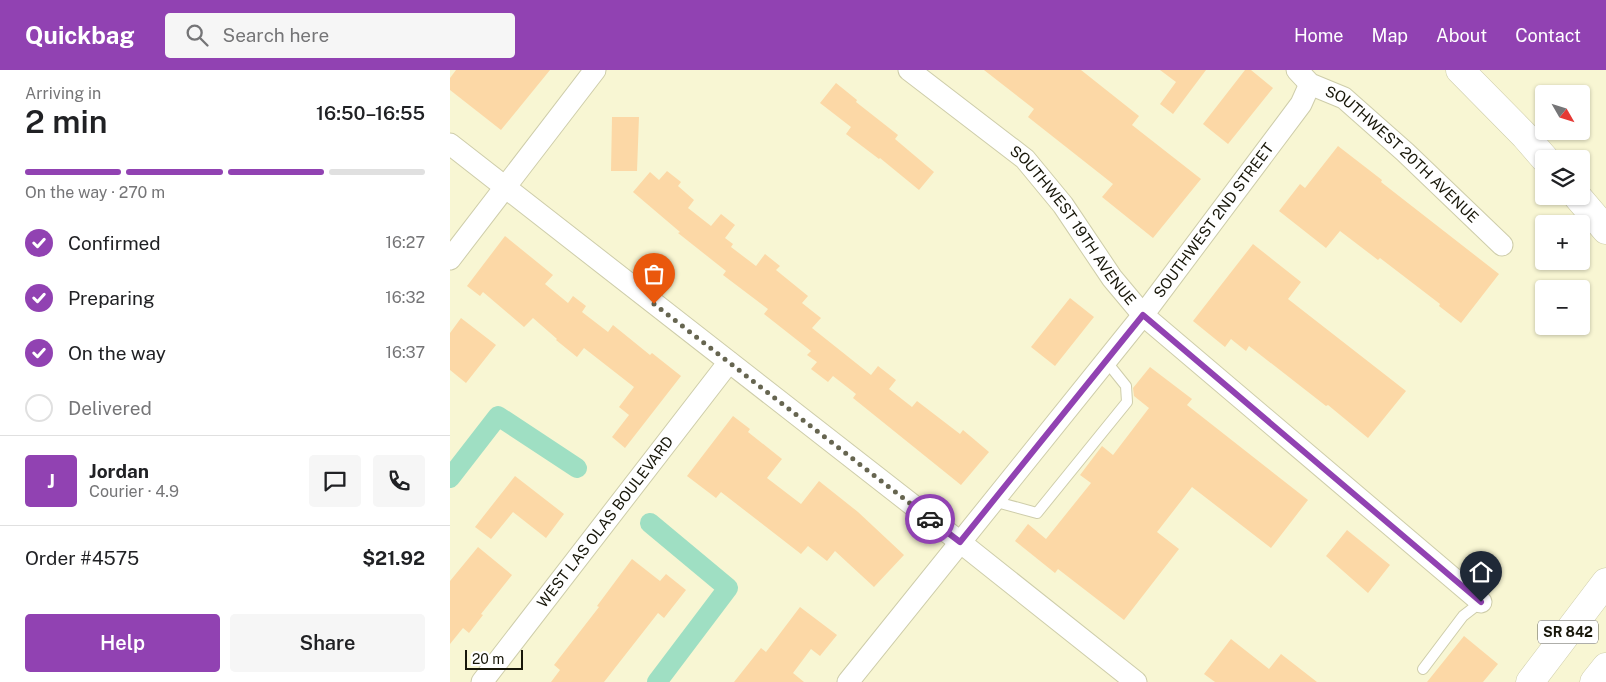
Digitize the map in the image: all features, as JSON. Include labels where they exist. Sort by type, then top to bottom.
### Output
[{"type":"main road","points":[[1460,70],[1537,150]]},
{"type":"main road","points":[[1525,136],[1542,150]]},
{"type":"main road","points":[[1590,190],[1606,203]]},
{"type":"main road","points":[[1585,205],[1606,230]]},
{"type":"main road","name":"SR 842","points":[[1530,682],[1606,582]]},
{"type":"main road","points":[[1594,682],[1606,667]]},
{"type":"street","points":[[450,259],[595,70]]},
{"type":"street","name":"SOUTHWEST 19TH AVENUE","points":[[910,70],[1025,159],[1063,206],[1112,278],[1143,315],[1481,602]]},
{"type":"street","name":"SOUTHWEST 2ND STREET","points":[[848,682],[1143,315],[1301,104],[1304,77]]},
{"type":"street","name":"SOUTHWEST 20TH AVENUE","points":[[1304,77],[1344,98],[1405,152],[1502,245]]},
{"type":"street","points":[[450,144],[960,542],[1136,682]]},
{"type":"street","name":"WEST LAS OLAS BOULEVARD","points":[[482,682],[729,362]]},
{"type":"lane","points":[[993,501],[1037,513],[1127,402],[1126,386],[1106,361]]},
{"type":"lane","points":[[1423,669],[1463,616],[1481,602]]},
{"type":"building","points":[[456,70],[550,70],[501,130],[450,90],[450,78]]},
{"type":"building","points":[[984,70],[1081,70],[1139,116],[1132,125],[1201,179],[1153,238],[1102,197],[1113,184],[1028,117],[1034,109]]},
{"type":"building","points":[[1160,70],[1206,70],[1173,114],[1160,104],[1176,82]]},
{"type":"building","points":[[1245,70],[1251,70],[1273,88],[1228,144],[1203,124]]},
{"type":"building","points":[[836,83],[857,100],[856,102],[898,135],[895,139],[934,172],[919,190],[880,158],[846,134],[851,127],[820,103]]},
{"type":"building","points":[[612,117],[639,117],[637,171],[611,171]]},
{"type":"building","points":[[1338,146],[1499,274],[1461,323],[1439,306],[1440,304],[1380,258],[1378,260],[1340,231],[1326,248],[1279,211],[1300,184],[1305,188]]},
{"type":"building","points":[[667,171],[681,182],[678,186],[694,200],[688,208],[711,226],[721,214],[735,225],[725,238],[733,244],[731,247],[756,266],[765,254],[780,266],[776,270],[808,296],[802,303],[821,318],[812,328],[871,375],[878,366],[896,380],[889,389],[912,407],[917,401],[960,434],[963,430],[989,452],[961,485],[853,398],[856,394],[833,376],[828,382],[811,369],[817,362],[807,355],[811,351],[764,314],[768,309],[723,275],[726,271],[678,233],[680,232],[633,192],[650,172],[659,180]]},
{"type":"building","points":[[505,236],[553,275],[545,284],[568,303],[573,296],[586,306],[582,312],[608,332],[613,325],[650,355],[652,353],[681,376],[625,448],[612,437],[629,415],[619,407],[634,387],[584,348],[577,357],[533,318],[524,327],[483,292],[480,296],[467,286]]},
{"type":"building","points":[[1253,244],[1301,282],[1288,299],[1406,391],[1368,438],[1328,405],[1326,406],[1249,346],[1246,351],[1231,339],[1225,347],[1193,321]]},
{"type":"building","points":[[1070,298],[1094,317],[1055,366],[1031,347]]},
{"type":"building","points":[[461,318],[496,345],[466,383],[450,370],[450,333]]},
{"type":"building","points":[[1150,367],[1192,399],[1187,405],[1308,500],[1271,548],[1192,487],[1157,532],[1179,549],[1124,620],[1058,569],[1055,573],[1015,541],[1028,524],[1046,539],[1091,483],[1080,475],[1102,446],[1113,455],[1149,408],[1134,396],[1133,388]]},
{"type":"building","points":[[733,416],[750,429],[748,432],[782,459],[767,478],[801,504],[819,481],[858,512],[904,555],[874,587],[835,551],[827,561],[808,546],[801,554],[721,492],[716,498],[687,476]]},
{"type":"building","points":[[515,476],[564,514],[546,538],[513,512],[491,539],[475,527]]},
{"type":"building","points":[[1347,530],[1390,565],[1368,593],[1326,556]]},
{"type":"building","points":[[478,547],[512,575],[481,614],[483,615],[469,633],[463,628],[450,644],[450,581]]},
{"type":"building","points":[[632,559],[660,581],[666,574],[686,590],[664,618],[658,613],[604,682],[551,682],[560,670],[554,665],[599,607],[597,606]]},
{"type":"building","points":[[800,607],[837,635],[820,656],[811,649],[793,673],[804,682],[734,682],[761,648],[766,652]]},
{"type":"building","points":[[1464,636],[1498,664],[1483,682],[1427,682]]},
{"type":"building","points":[[1231,639],[1269,669],[1281,654],[1317,682],[1215,682],[1204,674]]},
{"type":"waterway","points":[[450,478],[498,416],[577,468]]},
{"type":"waterway","points":[[650,523],[728,588],[657,682]]},
{"type":"way so far","points":[[654,304],[930,519]]},
{"type":"route","points":[[930,519],[960,542],[1143,315],[1481,602]]}]
